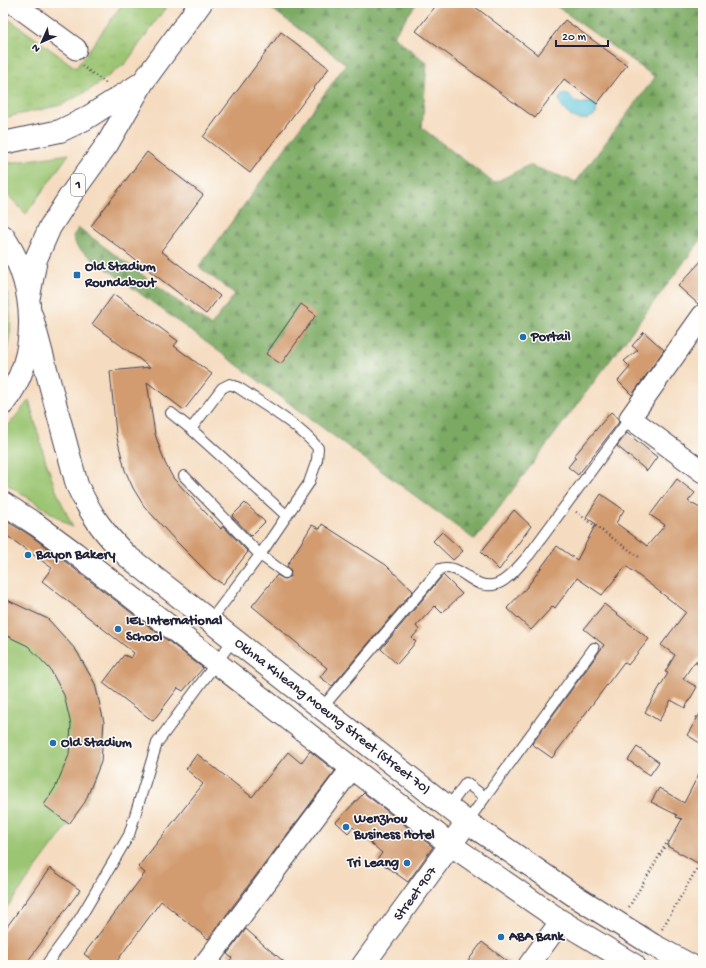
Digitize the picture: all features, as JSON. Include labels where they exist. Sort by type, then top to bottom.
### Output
[{"type":"main road","name":"1","points":[[3,404],[14,387],[26,357],[29,336],[29,302],[36,259],[50,227],[108,143],[143,82],[201,3]]},
{"type":"main road","name":"1","points":[[3,143],[60,131],[85,119],[143,82]]},
{"type":"main road","name":"1","points":[[3,237],[23,276],[29,302]]},
{"type":"main road","name":"Okhna Khleang Moeung Street (Street 70)","points":[[29,302],[77,485],[88,510],[105,534],[127,556],[467,822],[619,924],[690,965]]},
{"type":"main road","name":"Okhna Khleang Moeung Street (Street 70)","points":[[3,503],[37,525],[216,662],[351,769],[452,845],[561,921],[634,965]]},
{"type":"main road","points":[[192,644],[210,621]]},
{"type":"main road","name":"Street 907","points":[[363,965],[452,845],[467,822]]},
{"type":"street","points":[[12,3],[76,55]]},
{"type":"street","points":[[703,316],[630,418],[703,472]]},
{"type":"street","points":[[204,965],[351,769]]},
{"type":"street","points":[[529,965],[561,921]]},
{"type":"lane","points":[[190,429],[222,388],[230,384],[239,388],[313,442],[318,448],[309,483],[260,555],[210,621]]},
{"type":"lane","points":[[171,413],[287,516]]},
{"type":"lane","points":[[321,709],[440,569],[448,566],[457,570],[477,584],[498,584],[513,572],[529,555],[630,418]]},
{"type":"lane","points":[[184,476],[260,555],[285,572]]},
{"type":"lane","points":[[46,965],[79,920],[129,835],[157,743],[233,640]]},
{"type":"lane","points":[[467,822],[594,648]]},
{"type":"lane","points":[[448,808],[466,783],[485,797]]},
{"type":"path","points":[[76,55],[108,85],[101,89]]},
{"type":"path","points":[[566,506],[639,557]]},
{"type":"path","points":[[696,663],[703,667]]},
{"type":"path","points":[[696,717],[703,721]]},
{"type":"path","points":[[619,924],[668,841]]},
{"type":"path","points":[[653,945],[703,858]]},
{"type":"green space","points":[[123,3],[160,3],[166,7],[126,63],[91,89],[61,105],[3,118],[3,15],[76,68]]},
{"type":"green space","points":[[264,3],[417,3],[393,36],[427,63],[422,128],[494,183],[529,165],[576,182],[655,77],[552,3],[703,3],[703,237],[475,540],[77,247],[73,236],[79,228],[211,326],[235,294],[199,267],[346,64]]},
{"type":"green space","points":[[69,154],[26,214],[3,190],[3,164]]},
{"type":"green space","points":[[3,278],[10,309],[10,330],[7,351],[3,361]]},
{"type":"green space","points":[[29,400],[45,459],[55,488],[73,528],[3,482],[3,432]]},
{"type":"green space","name":"Old Stadium","points":[[3,599],[48,619],[77,650],[95,684],[104,723],[102,762],[85,802],[3,913]]},
{"type":"water","points":[[564,93],[570,95],[577,102],[593,103],[597,105],[596,114],[585,119],[579,119],[568,114],[564,110],[559,98]]},
{"type":"building","points":[[438,3],[470,3],[538,55],[565,20],[627,65],[597,104],[564,79],[535,118],[416,31]]},
{"type":"building","points":[[281,32],[329,68],[250,173],[203,137]]},
{"type":"building","points":[[147,152],[203,195],[161,251],[220,296],[206,314],[91,226]]},
{"type":"building","points":[[703,259],[703,303],[698,304],[678,286]]},
{"type":"building","points":[[114,294],[178,341],[174,346],[212,374],[184,410],[147,382],[155,434],[165,463],[173,478],[221,529],[223,526],[248,552],[223,584],[213,578],[144,506],[133,488],[125,470],[116,434],[110,371],[150,367],[92,324]]},
{"type":"building","points":[[301,304],[316,315],[281,364],[266,354]]},
{"type":"building","points":[[644,332],[664,350],[632,395],[618,381],[630,367],[624,361],[638,350],[632,346]]},
{"type":"building","points":[[611,412],[618,418],[619,422],[578,475],[568,467],[576,457],[574,456]]},
{"type":"building","points":[[627,433],[657,457],[647,471],[617,446]]},
{"type":"building","points":[[677,479],[695,493],[688,501],[703,510],[703,654],[693,664],[683,679],[697,687],[685,708],[671,700],[659,721],[645,712],[668,673],[665,672],[675,655],[661,645],[686,612],[626,566],[602,595],[577,578],[555,608],[553,606],[531,630],[507,608],[527,587],[557,546],[577,560],[596,524],[586,517],[601,494],[624,510],[616,523],[647,546],[665,525],[650,515]]},
{"type":"building","points":[[245,503],[265,522],[251,536],[232,516]]},
{"type":"building","points":[[514,510],[531,526],[499,570],[481,552]]},
{"type":"building","points":[[3,519],[30,535],[203,668],[183,691],[178,688],[153,721],[103,683],[124,655],[131,658],[134,653],[42,581],[52,568],[3,533]]},
{"type":"building","points":[[322,524],[386,565],[413,591],[332,686],[320,677],[327,668],[252,606],[277,575],[284,579],[290,577],[291,571],[287,566],[312,525],[320,529]]},
{"type":"building","points":[[442,532],[463,551],[453,560],[433,541]]},
{"type":"building","points":[[443,575],[462,594],[442,613],[435,606],[416,626],[419,630],[412,638],[416,642],[397,664],[381,649]]},
{"type":"building","points":[[3,598],[48,619],[76,650],[95,684],[104,722],[101,762],[85,802],[69,824],[44,805],[56,786],[69,755],[71,725],[64,695],[50,669],[28,646],[3,634]]},
{"type":"building","points":[[604,604],[649,639],[628,665],[624,662],[552,758],[532,744],[604,645],[584,629]]},
{"type":"building","points":[[703,709],[703,745],[687,735]]},
{"type":"building","points":[[637,747],[659,762],[650,775],[628,760]]},
{"type":"building","points":[[310,751],[335,771],[208,939],[161,901],[114,965],[99,965],[84,954],[145,873],[138,867],[203,784],[186,769],[197,754],[252,797],[288,752],[301,763]]},
{"type":"building","points":[[703,766],[703,866],[667,846],[682,819],[651,802],[659,788],[684,803]]},
{"type":"building","points":[[364,793],[433,847],[408,882],[377,860],[382,853],[353,827],[348,833],[336,822]]},
{"type":"building","points":[[50,868],[80,890],[25,965],[3,965],[3,932]]},
{"type":"building","points":[[246,929],[288,965],[226,965],[232,958],[227,954]]},
{"type":"building","points":[[482,942],[512,965],[465,965]]},
{"type":"place","name":"Old Stadium Roundabout","points":[[77,275]]},
{"type":"place","name":"Portail","points":[[523,337]]},
{"type":"place","name":"Bayon Bakery","points":[[28,555]]},
{"type":"place","name":"IEL International School","points":[[118,629]]},
{"type":"place","name":"Old Stadium","points":[[53,743]]},
{"type":"place","name":"Wenzhou Business Hotel","points":[[346,827]]},
{"type":"place","name":"Tri Leang","points":[[407,863]]},
{"type":"place","name":"ABA Bank","points":[[501,937]]}]
